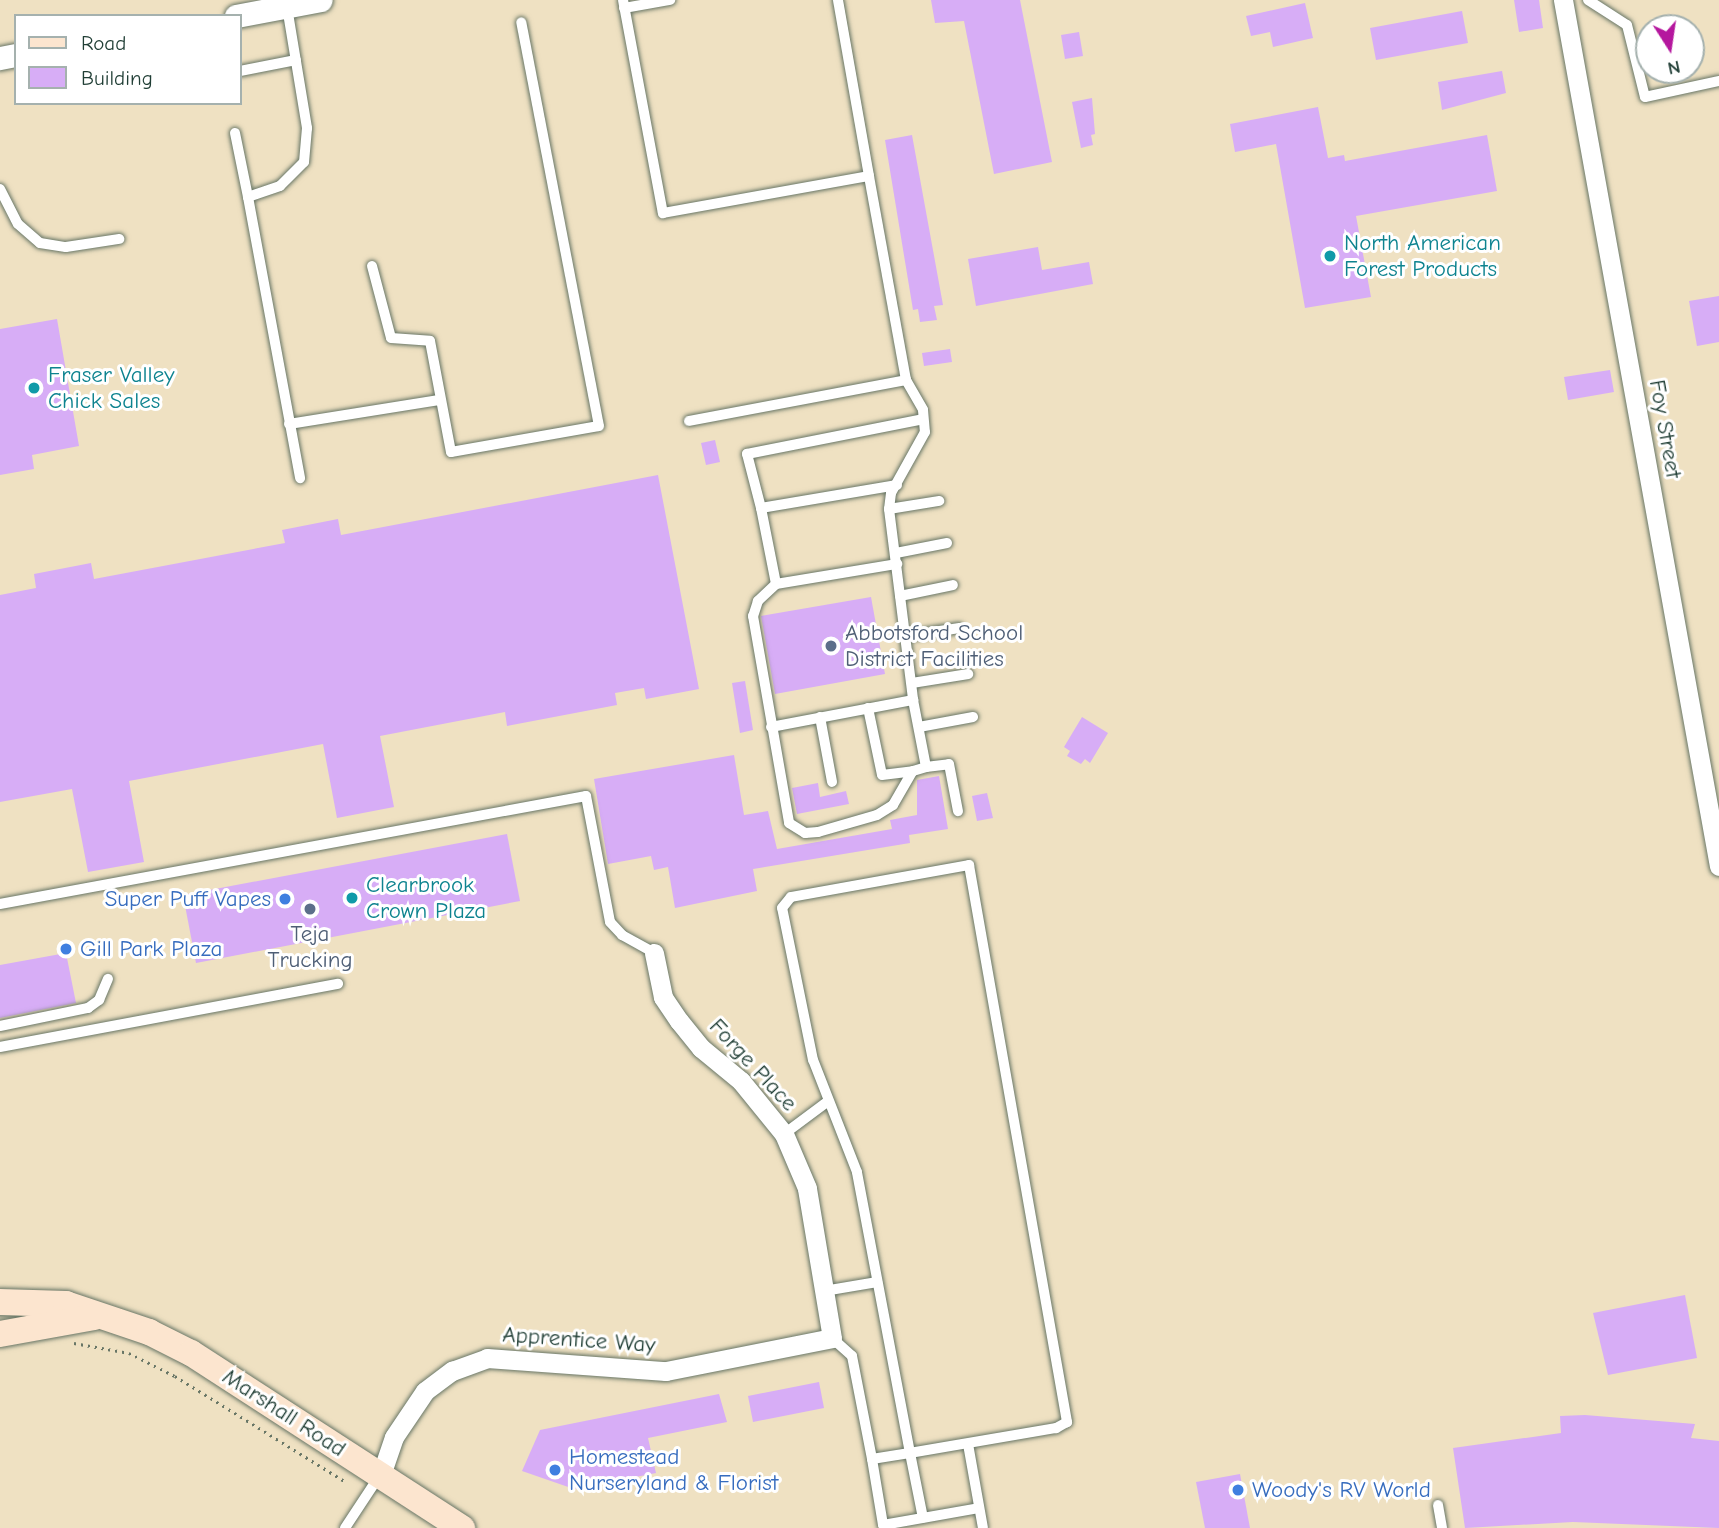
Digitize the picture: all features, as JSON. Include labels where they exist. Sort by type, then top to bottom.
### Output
[{"type":"main road","name":"Marshall Road","points":[[0,1303],[66,1304],[97,1317],[149,1332],[191,1353],[461,1528]]},
{"type":"main road","name":"Marshall Road","points":[[0,1318],[97,1317]]},
{"type":"main road","points":[[0,1334],[97,1317]]},
{"type":"street","points":[[242,15],[321,0]]},
{"type":"street","name":"Foy Street","points":[[1563,0],[1719,866]]},
{"type":"street","name":"Forge Place","points":[[654,953],[663,997],[679,1021],[701,1048],[741,1080],[785,1134],[807,1188],[832,1338]]},
{"type":"street","name":"Apprentice Way","points":[[381,1475],[394,1437],[425,1391],[452,1371],[487,1358],[666,1371],[832,1338]]},
{"type":"lane","points":[[670,0],[623,4],[663,213],[869,176]]},
{"type":"lane","points":[[838,0],[906,380],[923,419],[925,432],[897,485],[889,509],[913,700],[926,767]]},
{"type":"lane","points":[[1588,0],[1627,25],[1646,97],[1719,81]]},
{"type":"lane","points":[[248,197],[280,186],[304,162],[307,128],[287,6]]},
{"type":"lane","points":[[372,266],[391,338],[430,341],[439,400],[451,452],[599,426],[521,22]]},
{"type":"lane","points":[[242,71],[296,60]]},
{"type":"lane","points":[[235,133],[300,478]]},
{"type":"lane","points":[[0,189],[18,223],[40,243],[66,247],[119,239]]},
{"type":"lane","points":[[689,421],[906,380]]},
{"type":"lane","points":[[289,424],[439,400]]},
{"type":"lane","points":[[776,584],[747,454],[923,419]]},
{"type":"lane","points":[[761,508],[897,485]]},
{"type":"lane","points":[[889,509],[939,502]]},
{"type":"lane","points":[[896,553],[947,543]]},
{"type":"lane","points":[[897,564],[776,584],[758,601],[753,616],[789,822],[805,833],[877,815],[893,805],[913,771]]},
{"type":"lane","points":[[900,596],[953,585]]},
{"type":"lane","points":[[906,636],[959,628]]},
{"type":"lane","points":[[912,683],[968,674]]},
{"type":"lane","points":[[771,727],[913,700]]},
{"type":"lane","points":[[868,708],[882,775],[949,764],[958,811]]},
{"type":"lane","points":[[820,717],[831,782]]},
{"type":"lane","points":[[919,727],[972,717]]},
{"type":"lane","points":[[0,904],[586,796],[610,922],[622,935],[654,953]]},
{"type":"lane","points":[[872,1459],[910,1453],[968,1444],[1063,1426],[1068,1415],[969,865],[791,897],[783,903],[813,1060],[827,1102],[857,1172],[877,1282],[910,1453],[923,1518]]},
{"type":"lane","points":[[0,1026],[88,1008],[99,1000],[108,979]]},
{"type":"lane","points":[[0,1047],[338,984]]},
{"type":"lane","points":[[785,1134],[827,1102]]},
{"type":"lane","points":[[824,1291],[877,1282]]},
{"type":"lane","points":[[832,1338],[852,1356],[858,1374],[883,1525],[979,1508]]},
{"type":"lane","points":[[968,1444],[983,1528]]},
{"type":"lane","points":[[345,1528],[381,1475]]},
{"type":"lane","points":[[1438,1505],[1442,1528]]},
{"type":"path","points":[[61,1341],[129,1353],[163,1370],[346,1482]]},
{"type":"building","points":[[931,0],[1020,0],[1052,162],[994,174],[964,21],[935,23]]},
{"type":"building","points":[[1514,0],[1539,0],[1543,28],[1519,32]]},
{"type":"building","points":[[1305,3],[1313,38],[1273,47],[1270,32],[1251,36],[1246,16]]},
{"type":"building","points":[[1462,11],[1468,43],[1376,60],[1370,28]]},
{"type":"building","points":[[1079,32],[1083,56],[1065,59],[1061,35]]},
{"type":"building","points":[[1502,71],[1506,93],[1442,110],[1438,82]]},
{"type":"building","points":[[1092,98],[1095,134],[1091,135],[1093,145],[1081,148],[1072,102]]},
{"type":"building","name":"North American Forest Products","points":[[1318,107],[1328,158],[1344,155],[1345,161],[1487,135],[1497,191],[1356,216],[1371,297],[1305,308],[1276,144],[1235,152],[1230,124]]},
{"type":"building","points":[[912,135],[943,305],[934,306],[937,320],[920,322],[918,309],[913,310],[885,140]]},
{"type":"building","points":[[1038,247],[1042,270],[1089,262],[1093,284],[976,306],[968,259]]},
{"type":"building","points":[[1719,296],[1719,342],[1697,346],[1689,301]]},
{"type":"building","name":"Fraser Valley Chick Sales","points":[[57,319],[79,446],[32,455],[34,469],[0,475],[0,329]]},
{"type":"building","points":[[950,349],[952,362],[924,366],[922,353]]},
{"type":"building","points":[[1610,370],[1614,392],[1568,400],[1564,377]]},
{"type":"building","points":[[715,440],[720,462],[706,465],[701,443]]},
{"type":"building","points":[[658,475],[699,689],[646,699],[644,688],[615,693],[617,705],[507,726],[505,712],[380,736],[394,807],[337,818],[323,744],[129,781],[144,862],[88,872],[72,789],[0,802],[0,595],[36,588],[34,574],[91,563],[94,579],[285,543],[282,530],[338,519],[341,535]]},
{"type":"building","points":[[871,597],[885,674],[775,694],[761,616]]},
{"type":"building","points":[[745,681],[753,730],[740,733],[732,683]]},
{"type":"building","points":[[1082,717],[1108,733],[1090,763],[1085,759],[1081,764],[1067,756],[1070,751],[1064,747]]},
{"type":"building","points":[[734,755],[744,815],[768,811],[777,849],[892,829],[890,820],[917,815],[917,780],[939,776],[948,829],[909,835],[910,843],[753,869],[757,891],[675,908],[668,867],[654,870],[651,856],[608,864],[594,779]]},
{"type":"building","points":[[818,783],[820,797],[846,791],[849,804],[797,814],[792,788]]},
{"type":"building","points":[[987,793],[993,818],[977,821],[972,796]]},
{"type":"building","name":"Clearbrook Crown Plaza","points":[[507,834],[520,901],[196,963],[183,895]]},
{"type":"building","points":[[66,953],[76,1003],[0,1018],[0,965]]},
{"type":"building","points":[[1685,1295],[1697,1358],[1608,1375],[1593,1313]]},
{"type":"building","points":[[819,1382],[824,1408],[753,1422],[748,1396]]},
{"type":"building","points":[[719,1394],[727,1422],[648,1438],[656,1473],[574,1489],[522,1471],[540,1430]]},
{"type":"building","points":[[1585,1415],[1695,1424],[1691,1438],[1719,1441],[1719,1528],[1573,1522],[1465,1528],[1453,1448],[1561,1433],[1560,1416]]},
{"type":"building","name":"Woody's RV World","points":[[1240,1474],[1250,1528],[1205,1528],[1196,1482]]},
{"type":"place","name":"North American Forest Products","points":[[1330,256]]},
{"type":"place","name":"Fraser Valley Chick Sales","points":[[34,388]]},
{"type":"place","name":"Abbotsford School District Facilities","points":[[831,646]]},
{"type":"place","name":"Clearbrook Crown Plaza","points":[[352,898]]},
{"type":"place","name":"Super Puff Vapes","points":[[285,899]]},
{"type":"place","name":"Teja Trucking","points":[[310,909]]},
{"type":"place","name":"Gill Park Plaza","points":[[66,949]]},
{"type":"place","name":"Homestead Nurseryland & Florist","points":[[555,1470]]},
{"type":"place","name":"Woody's RV World","points":[[1238,1490]]}]
